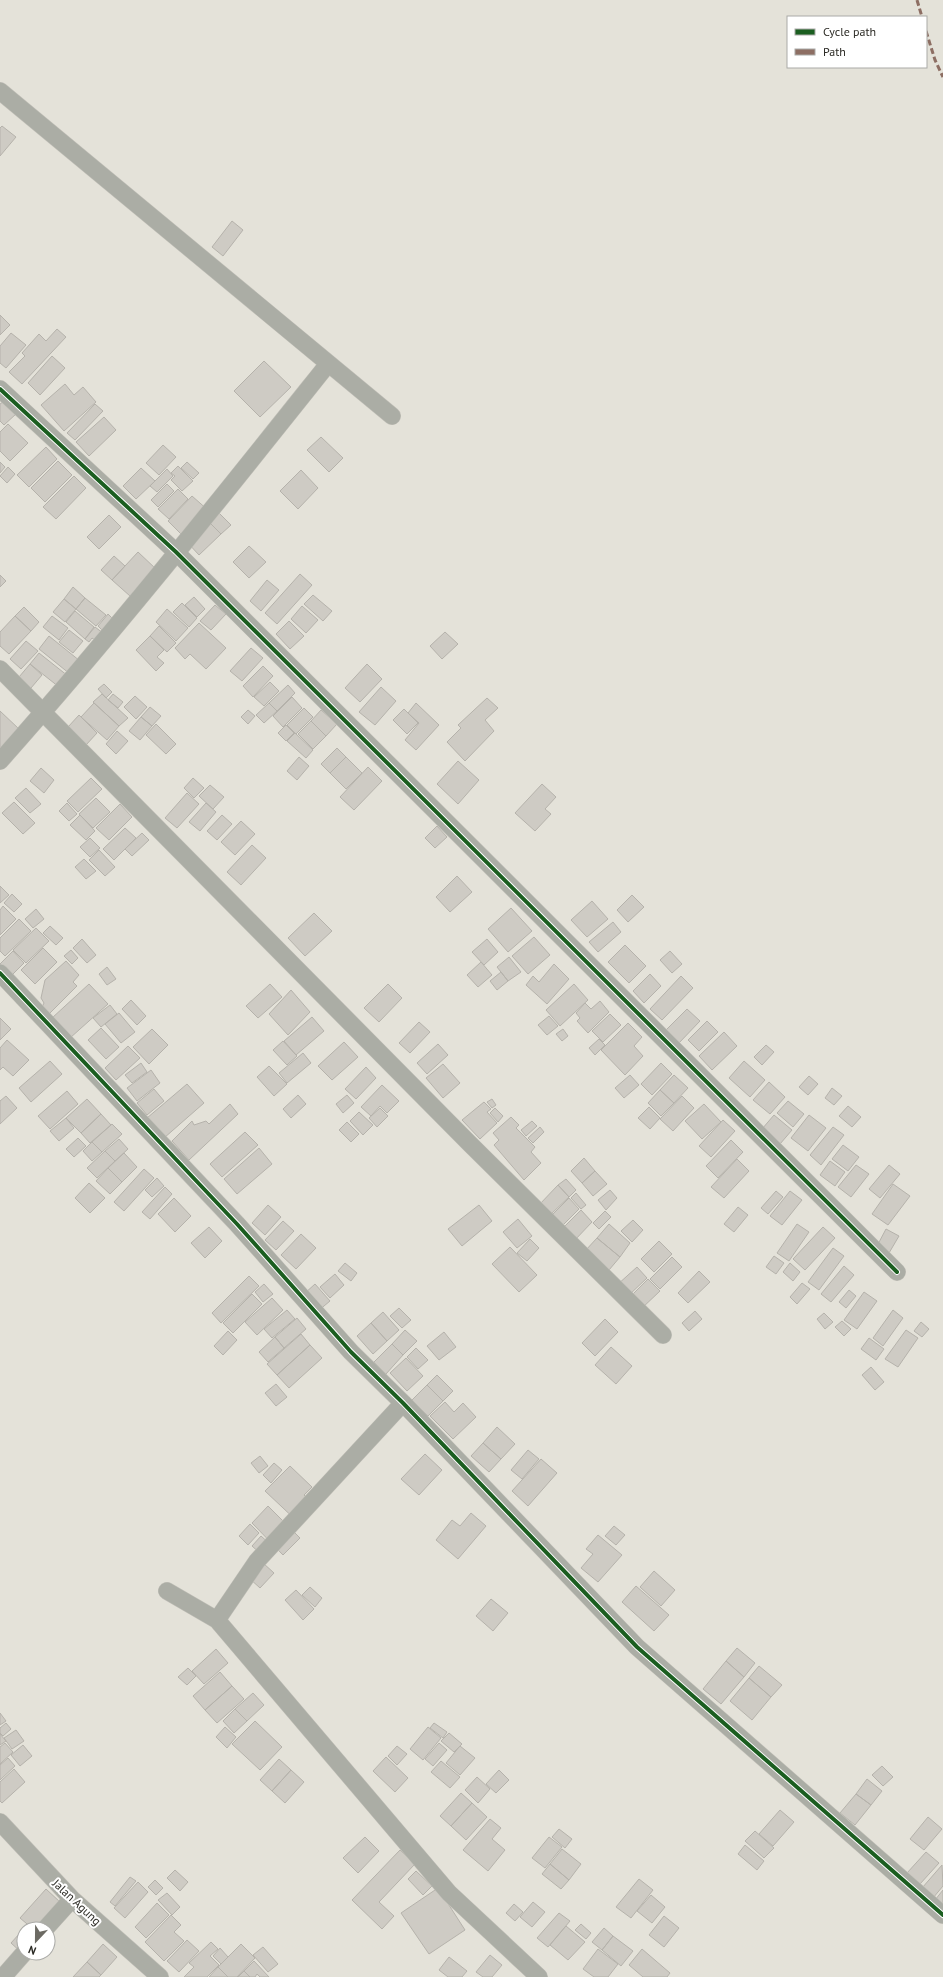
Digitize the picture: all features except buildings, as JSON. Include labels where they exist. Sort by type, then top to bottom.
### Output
[{"type":"street","points":[[0,91],[392,416]]},
{"type":"street","points":[[0,761],[44,712],[328,364]]},
{"type":"street","points":[[0,389],[176,552],[896,1272]]},
{"type":"street","points":[[0,669],[44,712],[84,756],[157,826],[471,1145],[663,1335]]},
{"type":"street","points":[[0,973],[237,1224],[351,1352],[404,1403],[637,1647],[943,1915]]},
{"type":"street","points":[[217,1620],[257,1561],[404,1403]]},
{"type":"street","points":[[167,1591],[217,1620],[449,1893],[539,1977]]},
{"type":"street","name":"Jalan Agung","points":[[0,1822],[72,1899],[160,1977]]},
{"type":"street","points":[[53,1921],[72,1899]]},
{"type":"street","points":[[3,1977],[17,1961]]},
{"type":"marked path","points":[[917,0],[922,16]]},
{"type":"marked path","points":[[927,34],[935,60],[943,77]]},
{"type":"cycle path","points":[[0,389],[176,552],[897,1272]]},
{"type":"cycle path","points":[[0,973],[237,1224],[351,1352],[403,1403],[637,1647],[943,1915]]}]
